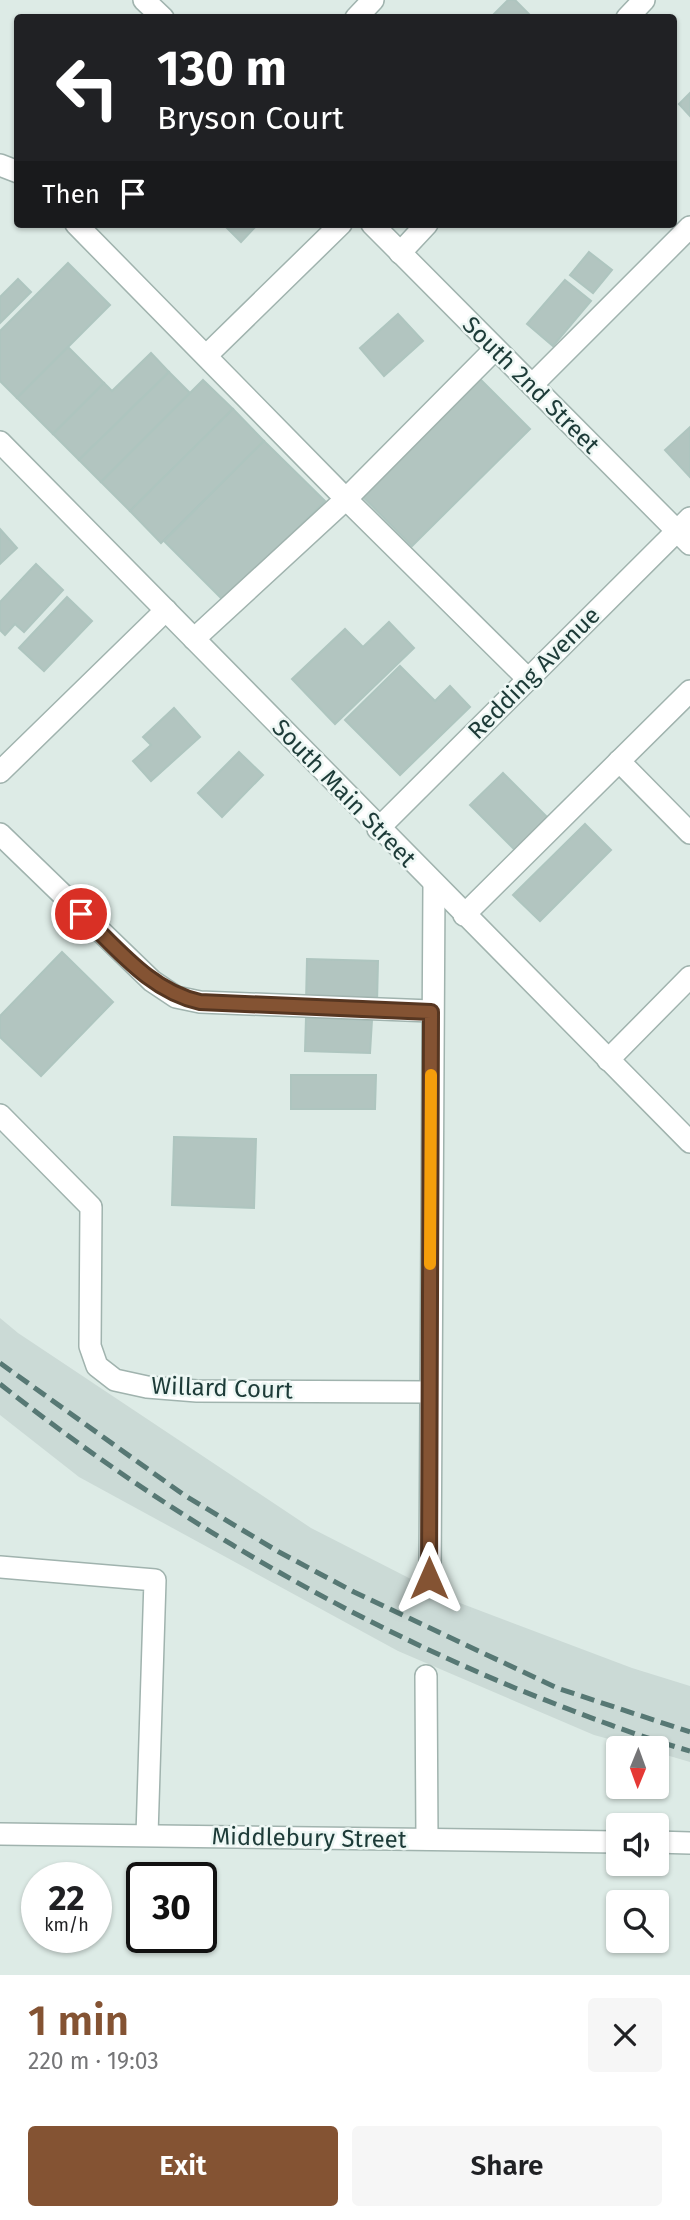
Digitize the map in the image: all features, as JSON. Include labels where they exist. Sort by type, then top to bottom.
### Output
[{"type":"street","points":[[145,0],[159,14]]},
{"type":"street","points":[[360,14],[373,0]]},
{"type":"street","points":[[631,14],[644,0]]},
{"type":"street","points":[[532,385],[690,227]]},
{"type":"street","points":[[80,228],[346,499],[528,679]]},
{"type":"street","points":[[207,355],[337,228]]},
{"type":"street","name":"South 2nd Street","points":[[376,228],[495,349],[685,531]]},
{"type":"street","points":[[400,253],[423,228]]},
{"type":"street","points":[[194,639],[346,499],[495,349]]},
{"type":"street","name":"South Main Street","points":[[0,442],[378,829],[690,1142]]},
{"type":"street","name":"Redding Avenue","points":[[378,829],[528,679],[685,531]]},
{"type":"street","points":[[0,772],[166,610]]},
{"type":"street","points":[[464,915],[690,691]]},
{"type":"street","points":[[619,761],[690,833]]},
{"type":"street","points":[[0,834],[152,981],[176,996],[200,1002],[431,1012]]},
{"type":"street","points":[[429,1578],[434,885]]},
{"type":"street","points":[[608,1060],[690,977]]},
{"type":"street","name":"Willard Court","points":[[0,1115],[91,1207],[90,1346],[97,1366],[116,1380],[147,1387],[197,1391],[430,1392]]},
{"type":"street","points":[[0,1567],[155,1580],[147,1836]]},
{"type":"street","points":[[426,1676],[428,1839]]},
{"type":"street","name":"Middlebury Street","points":[[0,1834],[606,1842]]},
{"type":"street","points":[[669,1842],[690,1843]]},
{"type":"shaded area","points":[[0,1318],[18,1333],[311,1528],[452,1600],[632,1668],[690,1686],[690,1762],[669,1756],[669,1736],[606,1736],[606,1738],[594,1735],[398,1651],[79,1477],[0,1415]]},
{"type":"building","points":[[508,0],[515,0],[529,14],[494,14]]},
{"type":"building","points":[[690,93],[690,116],[679,104]]},
{"type":"building","points":[[227,228],[254,228],[241,242]]},
{"type":"building","points":[[589,252],[612,270],[593,293],[570,275]]},
{"type":"building","points":[[68,263],[110,305],[17,398],[0,381],[0,331]]},
{"type":"building","points":[[18,279],[31,292],[0,323],[0,297]]},
{"type":"building","points":[[565,280],[591,301],[553,346],[527,324]]},
{"type":"building","points":[[398,314],[423,341],[384,376],[360,348]]},
{"type":"building","points":[[68,347],[104,383],[53,434],[17,398]]},
{"type":"building","points":[[151,353],[169,372],[79,460],[53,434],[104,383],[112,391]]},
{"type":"building","points":[[169,372],[190,393],[101,482],[79,460]]},
{"type":"building","points":[[478,377],[530,429],[412,546],[360,494]]},
{"type":"building","points":[[203,380],[233,409],[130,511],[101,482]]},
{"type":"building","points":[[233,409],[264,441],[161,543],[130,511]]},
{"type":"building","points":[[690,427],[690,477],[665,450]]},
{"type":"building","points":[[264,441],[325,501],[224,601],[164,541]]},
{"type":"building","points":[[0,529],[17,548],[0,564]]},
{"type":"building","points":[[36,564],[63,590],[24,632],[15,624],[5,635],[0,630],[0,602]]},
{"type":"building","points":[[67,597],[92,621],[44,671],[19,648]]},
{"type":"building","points":[[389,622],[414,648],[335,724],[292,679],[345,629],[363,647]]},
{"type":"building","points":[[400,666],[435,701],[450,686],[470,707],[400,775],[345,720]]},
{"type":"building","points":[[174,708],[200,737],[151,781],[133,761],[151,745],[143,737]]},
{"type":"building","points":[[239,752],[263,775],[222,817],[198,793]]},
{"type":"building","points":[[503,773],[550,820],[517,852],[470,805]]},
{"type":"building","points":[[585,824],[611,850],[540,921],[513,895]]},
{"type":"building","points":[[62,952],[113,1002],[41,1076],[0,1037],[0,1016]]},
{"type":"building","points":[[307,959],[378,961],[377,1003],[306,1001]]},
{"type":"building","points":[[306,1018],[372,1020],[370,1053],[305,1051]]},
{"type":"building","points":[[291,1075],[376,1075],[375,1109],[291,1109]]},
{"type":"building","points":[[174,1137],[256,1139],[254,1208],[172,1205]]},
{"type":"railway","points":[[0,1363],[184,1495],[279,1552],[354,1592],[557,1688],[690,1732]]},
{"type":"railway","points":[[0,1384],[121,1473],[247,1554],[312,1591],[446,1658],[515,1688],[624,1730],[690,1751]]},
{"type":"slow traffic","points":[[430,1264],[431,1075]]},
{"type":"route","points":[[81,914],[152,981],[176,996],[200,1002],[431,1012],[429,1578]]}]
